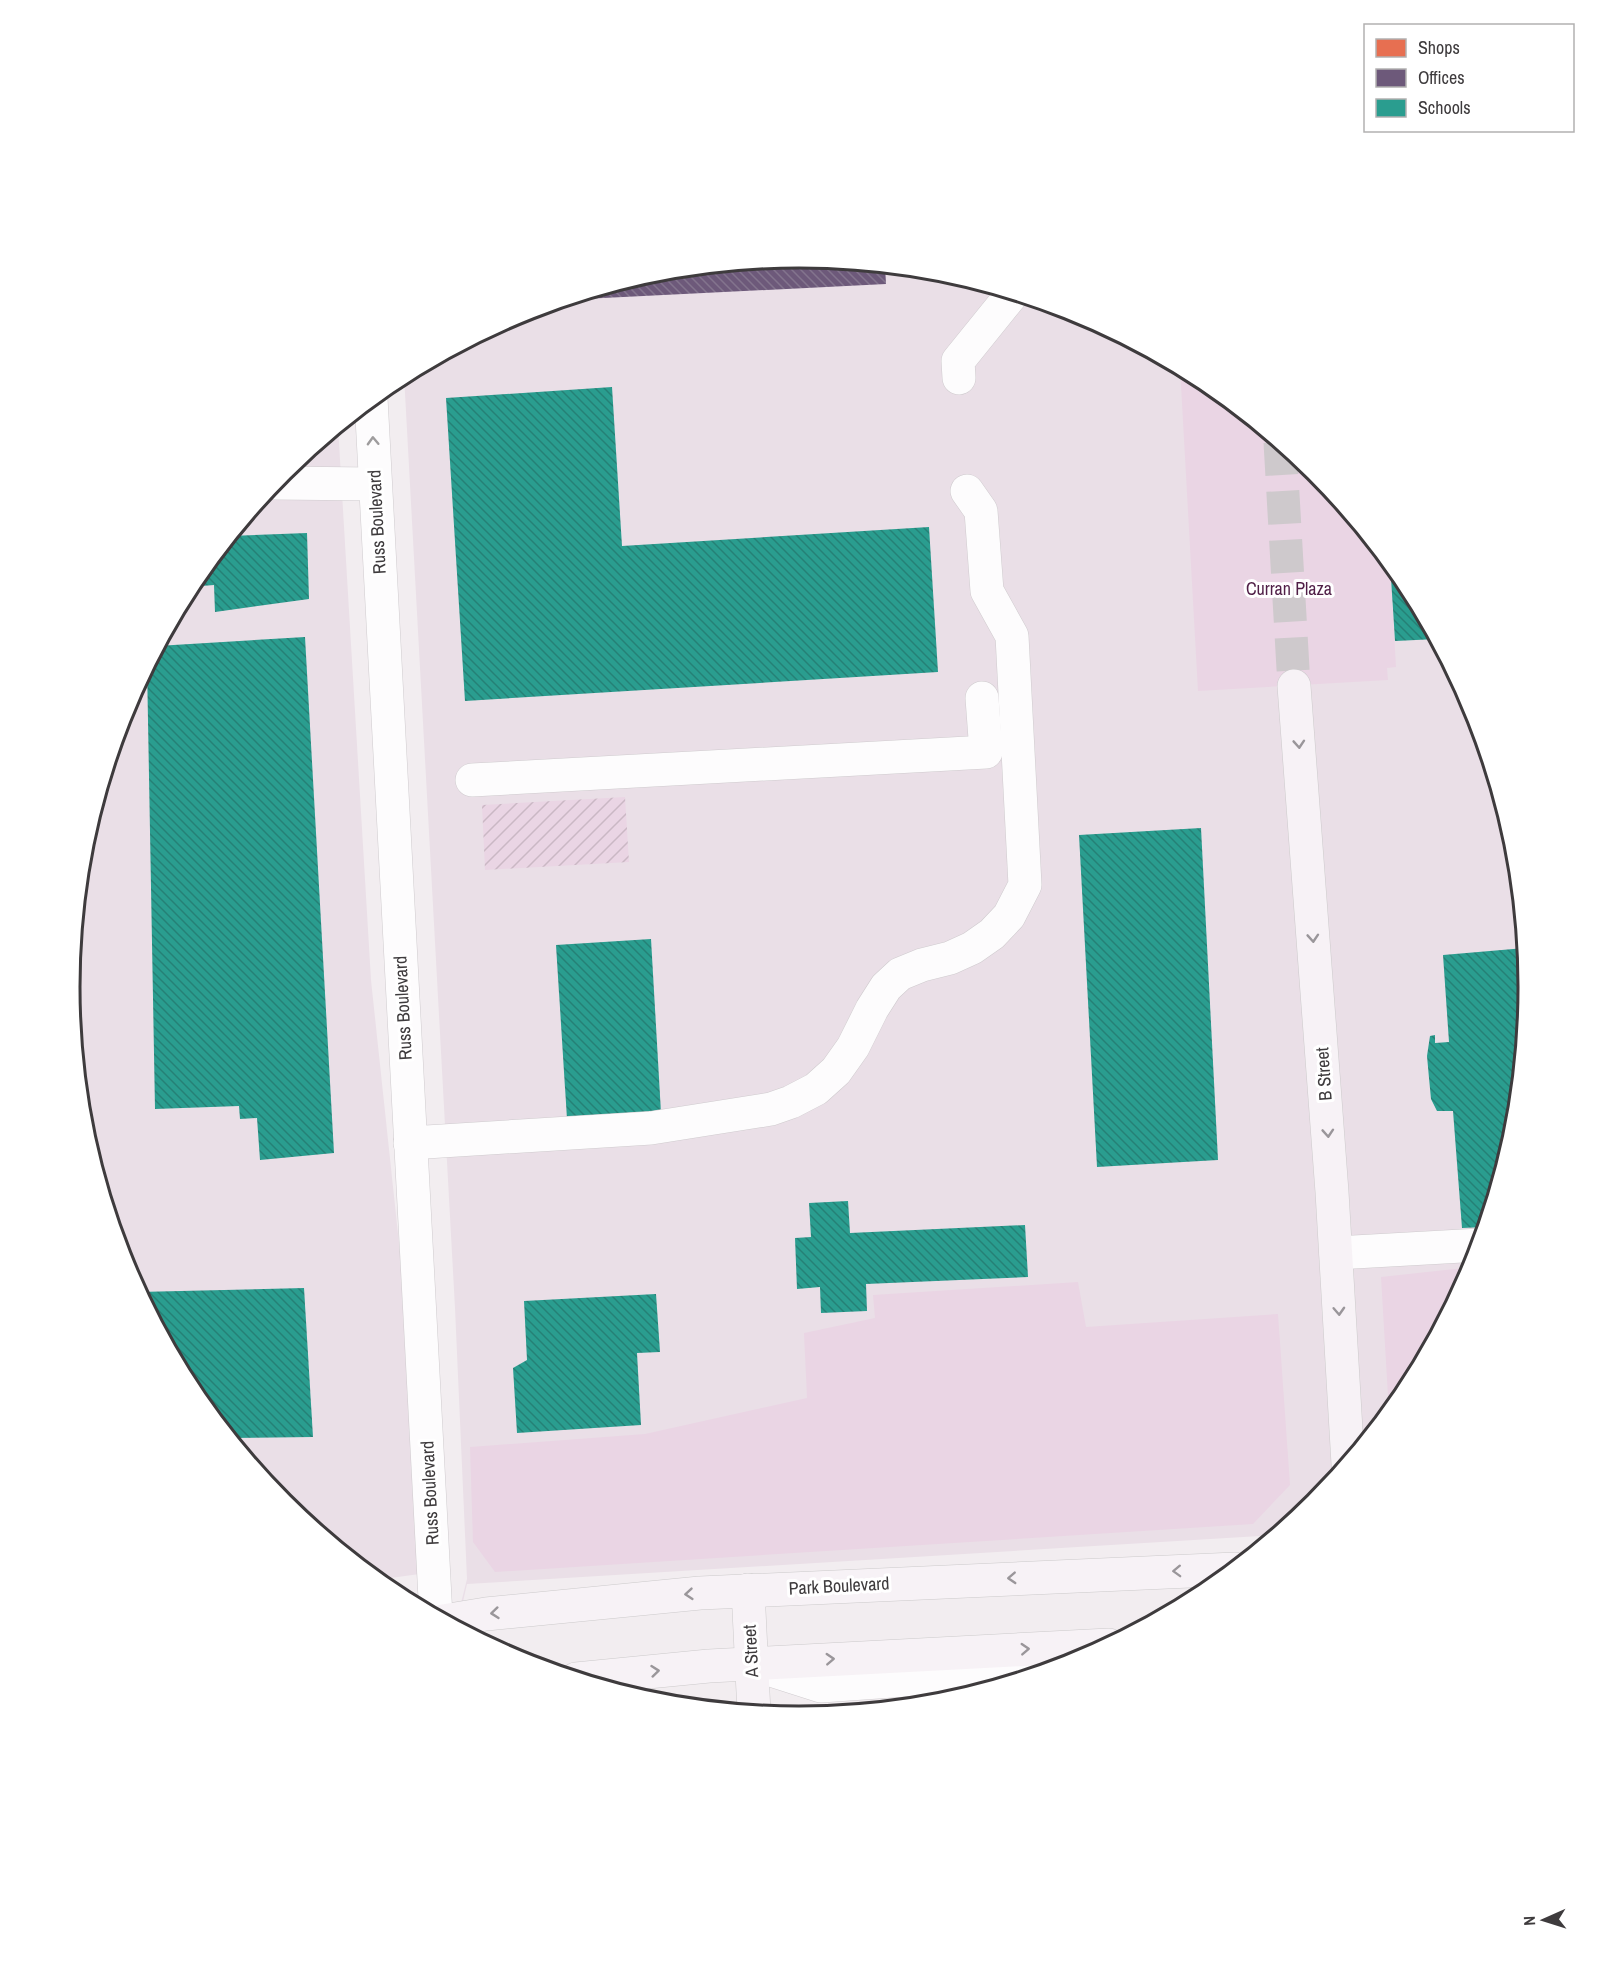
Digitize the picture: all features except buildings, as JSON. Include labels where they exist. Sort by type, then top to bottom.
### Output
[{"type":"main road","name":"B Street","points":[[1294,686],[1336,1252],[1347,1452]]},
{"type":"main road","name":"Park Boulevard","points":[[456,1619],[486,1614],[748,1590],[1221,1570]]},
{"type":"main road","name":"A Street","points":[[748,1590],[754,1705]]},
{"type":"main road","points":[[594,1676],[688,1667],[751,1664],[933,1687],[1063,1656]]},
{"type":"street","points":[[959,378],[958,360],[1008,299]]},
{"type":"street","name":"Russ Boulevard","points":[[371,409],[435,1608]]},
{"type":"street","points":[[285,483],[375,484]]},
{"type":"street","points":[[410,1143],[651,1128],[771,1108],[791,1102],[816,1089],[836,1071],[853,1047],[886,987],[900,974],[922,965],[950,958],[972,948],[992,934],[1009,916],[1025,885],[1012,636],[987,591],[981,510],[967,491]]},
{"type":"street","points":[[472,780],[986,752],[982,698]]},
{"type":"street","points":[[1336,1252],[1470,1245]]},
{"type":"street","points":[[933,1687],[1000,1677]]},
{"type":"shaded area","points":[[799,267],[846,269],[939,281],[985,292],[1074,322],[1159,364],[1199,389],[1237,416],[1308,478],[1370,549],[1397,587],[1422,627],[1464,712],[1494,801],[1505,847],[1517,940],[1518,987],[1517,1034],[1505,1127],[1494,1173],[1464,1262],[1422,1347],[1397,1387],[1370,1425],[1308,1496],[1264,1536],[467,1584],[459,1620],[457,1619],[467,1579],[455,1308],[405,386],[439,364],[524,322],[613,292],[659,281],[752,269]]},
{"type":"shaded area","points":[[339,435],[371,980],[434,1572],[389,1578],[361,1558],[290,1496],[228,1425],[201,1387],[154,1305],[134,1262],[118,1218],[93,1127],[81,1034],[81,940],[93,847],[104,801],[134,712],[176,627],[228,549],[290,478]]},
{"type":"green space","name":"Curran Plaza","points":[[1181,377],[1237,416],[1273,446],[1308,478],[1370,549],[1391,578],[1396,667],[1387,668],[1388,680],[1198,691]]},
{"type":"green space","points":[[625,797],[629,862],[485,870],[482,805]]},
{"type":"green space","points":[[1461,1268],[1422,1347],[1388,1399],[1381,1277]]},
{"type":"green space","points":[[1078,1282],[1086,1327],[1278,1314],[1290,1485],[1253,1524],[495,1572],[473,1542],[470,1447],[645,1434],[807,1398],[804,1333],[875,1318],[873,1295]]},
{"type":"tunnel","points":[[1281,453],[1294,686]]}]
